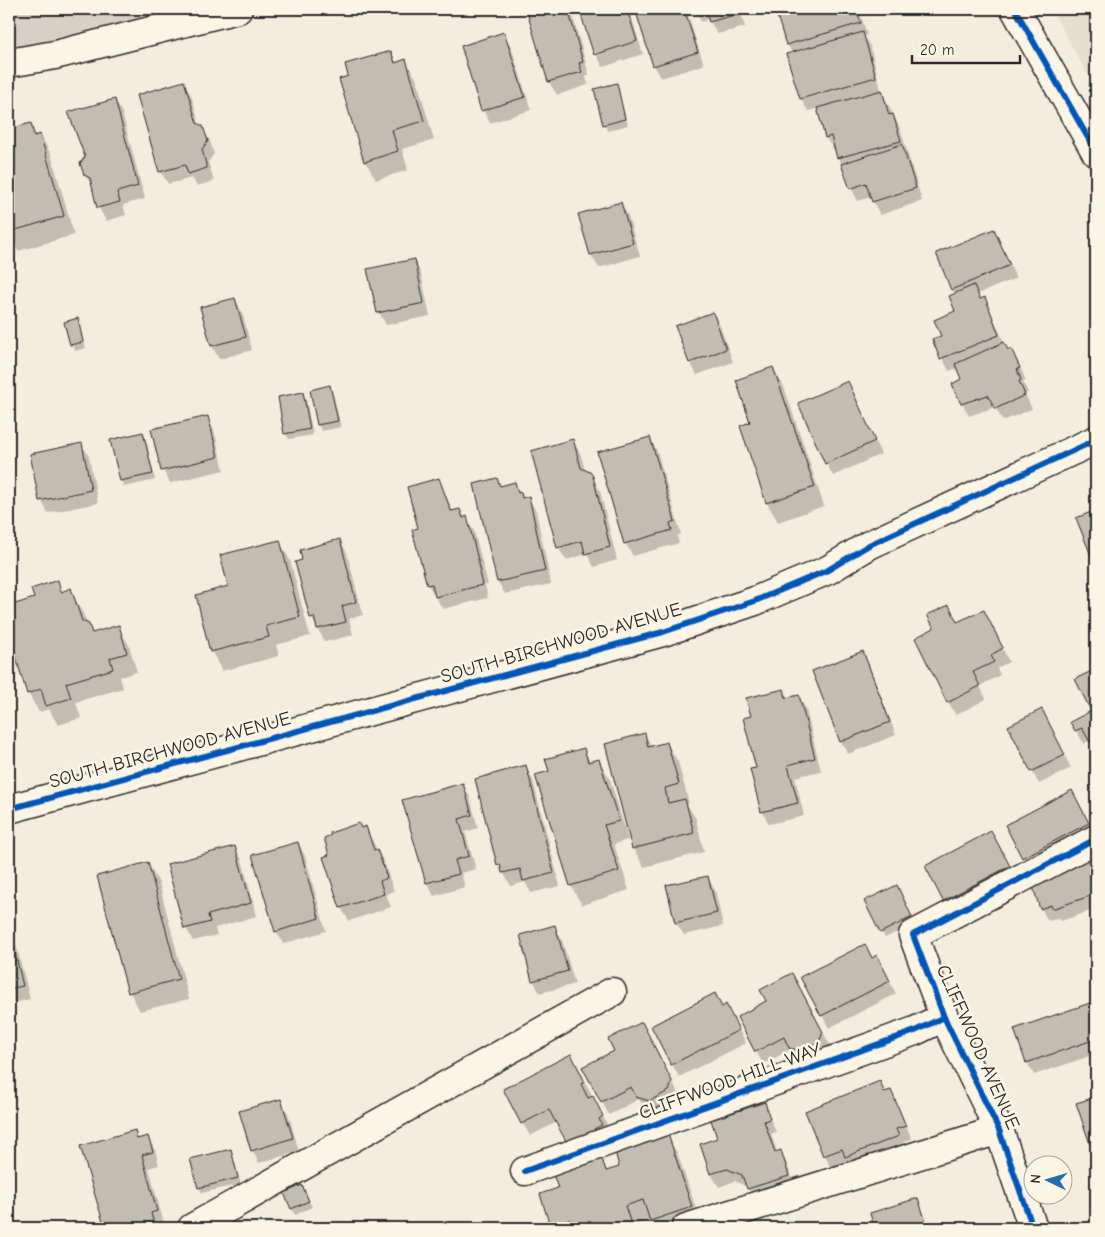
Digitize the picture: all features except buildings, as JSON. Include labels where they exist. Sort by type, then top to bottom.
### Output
[{"type":"street","points":[[9,63],[55,55],[238,9]]},
{"type":"street","points":[[1015,9],[1096,152]]},
{"type":"street","name":"SOUTH BIRCHWOOD AVENUE","points":[[9,809],[663,632],[755,601],[828,570],[869,545],[1096,440]]},
{"type":"street","name":"CLIFFWOOD AVENUE","points":[[1033,1228],[999,1130],[944,1017],[913,935],[1096,839]]},
{"type":"street","points":[[192,1228],[612,992]]},
{"type":"street","name":"CLIFFWOOD HILL WAY","points":[[525,1170],[914,1030],[944,1017]]},
{"type":"street","points":[[686,1228],[999,1130]]},
{"type":"shaded area","points":[[9,9],[234,9],[9,62]]},
{"type":"shaded area","points":[[1051,9],[1096,9],[1096,90]]},
{"type":"cycle path","points":[[1015,9],[1096,152]]},
{"type":"cycle path","points":[[9,809],[663,632],[755,601],[828,570],[869,545],[1096,440]]},
{"type":"cycle path","points":[[1033,1228],[999,1130],[944,1017],[913,935],[1096,839]]},
{"type":"cycle path","points":[[525,1171],[915,1031],[944,1017]]}]
